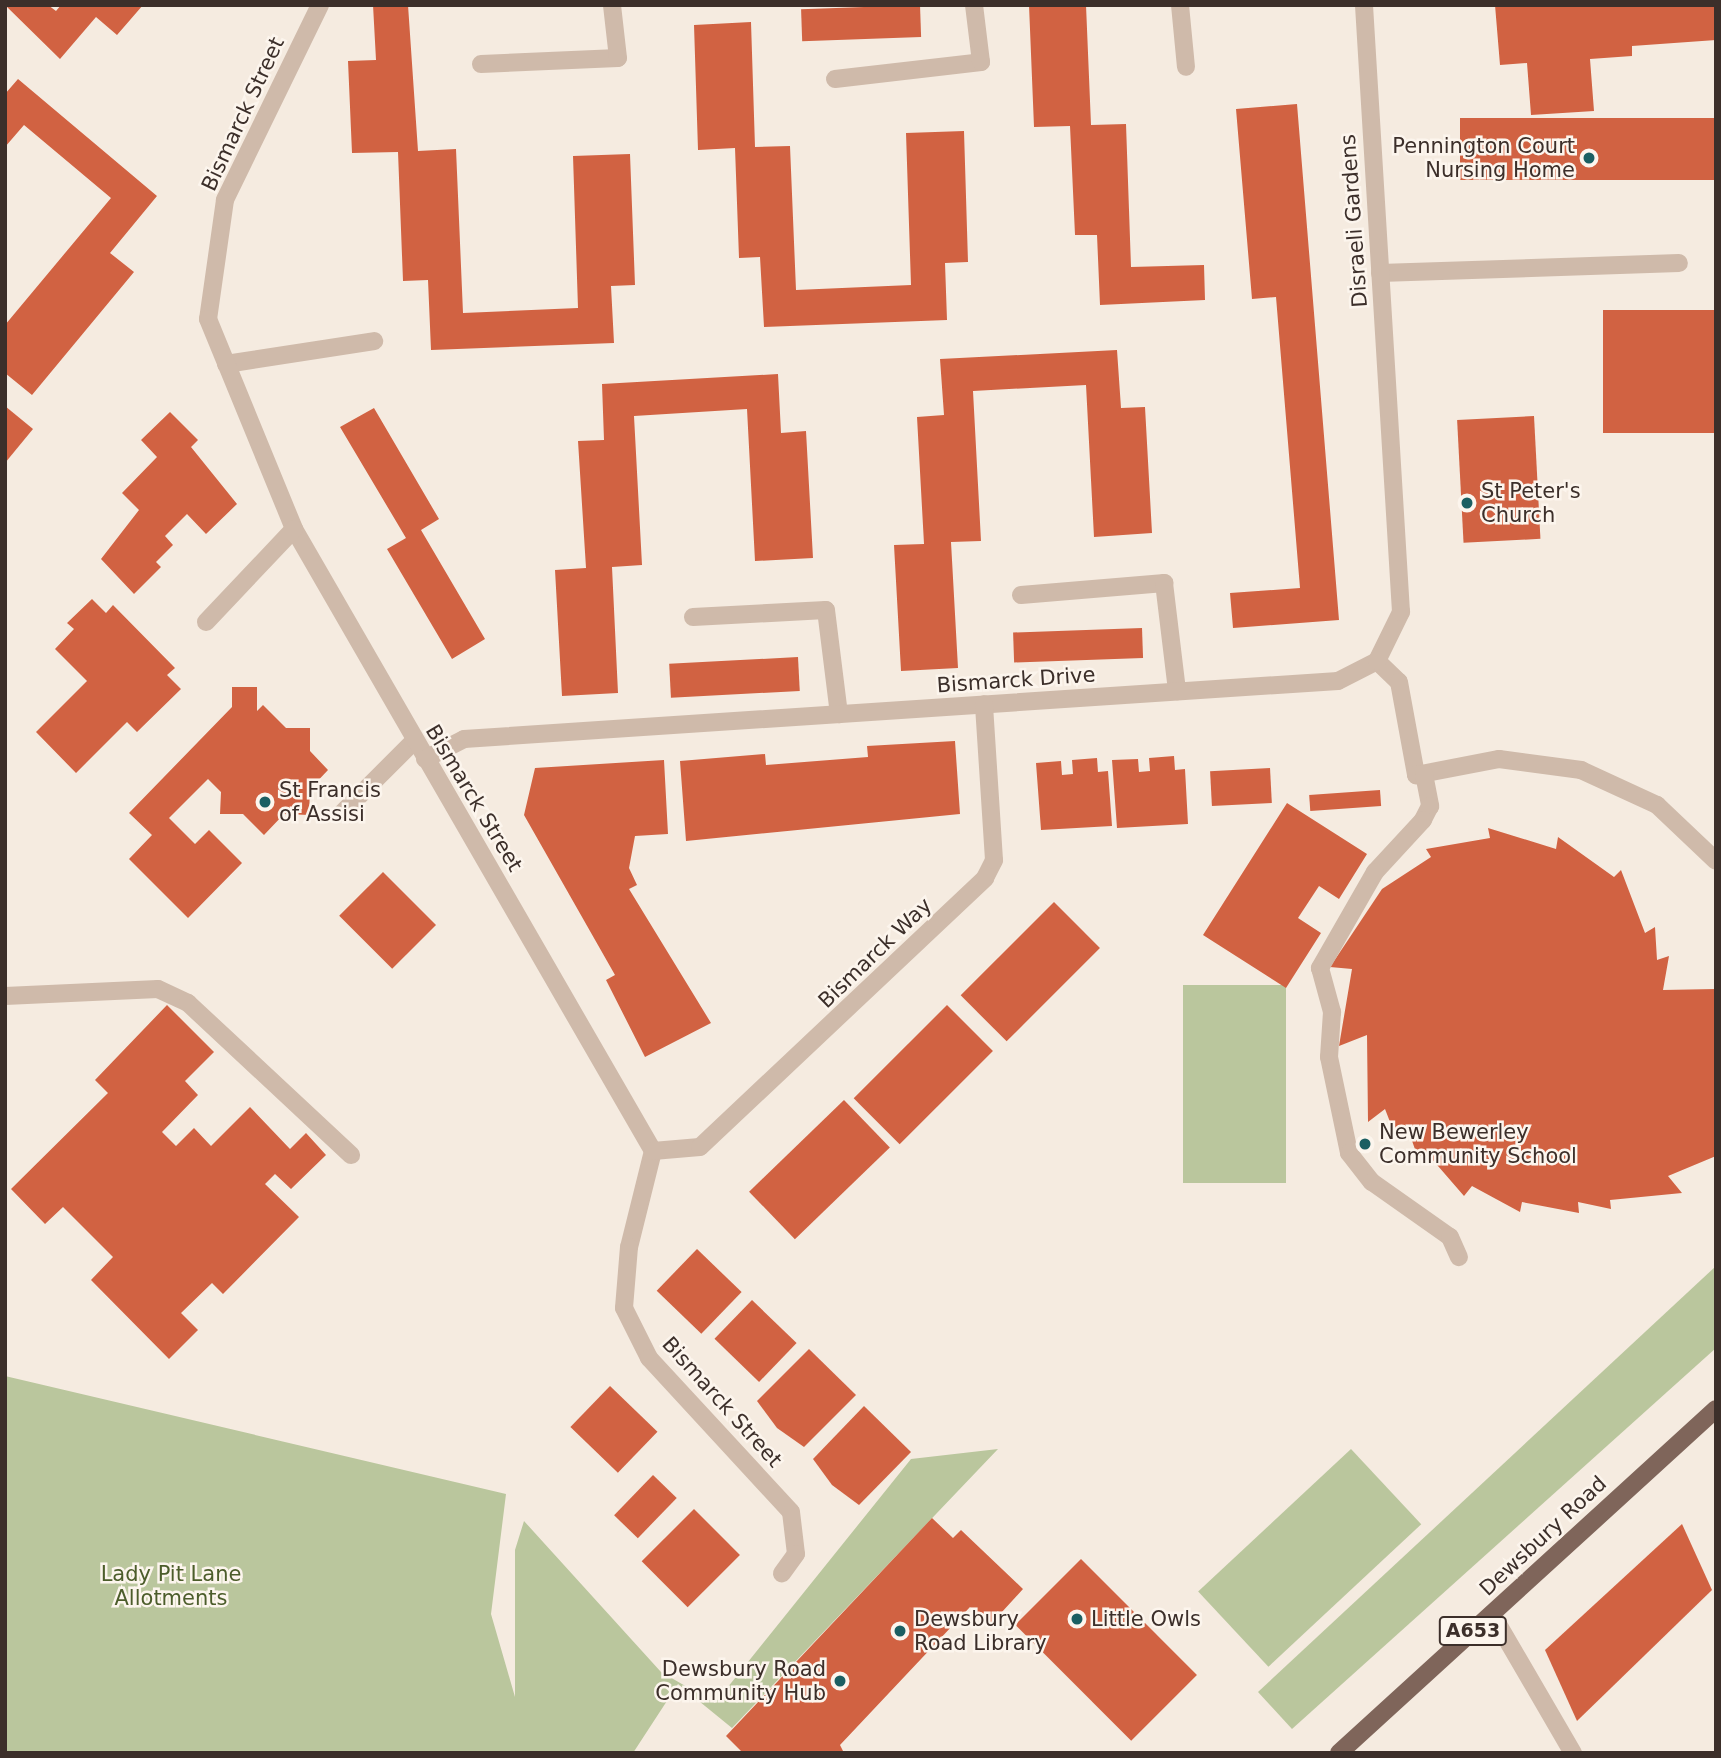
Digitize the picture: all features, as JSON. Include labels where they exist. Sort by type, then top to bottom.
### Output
[{"type":"main road","name":"Dewsbury Road","points":[[1339,1753],[1716,1409]]},
{"type":"street","name":"Bismarck Street","points":[[320,5],[225,200],[208,319],[294,529],[653,1151],[629,1247],[624,1308],[649,1358],[791,1512],[796,1554],[782,1573]]},
{"type":"street","points":[[481,64],[618,58],[612,5]]},
{"type":"street","points":[[835,79],[981,62],[974,5]]},
{"type":"street","points":[[1180,5],[1186,67]]},
{"type":"street","name":"Disraeli Gardens","points":[[1364,5],[1401,612],[1377,662]]},
{"type":"street","points":[[1380,273],[1679,264]]},
{"type":"street","points":[[226,364],[374,341]]},
{"type":"street","points":[[206,622],[294,529]]},
{"type":"street","points":[[1021,595],[1164,583],[1177,691]]},
{"type":"street","points":[[693,617],[826,610],[839,714]]},
{"type":"street","points":[[1377,662],[1399,682],[1416,775],[1499,759],[1581,769],[1657,806],[1716,861]]},
{"type":"street","name":"Bismarck Drive","points":[[425,759],[464,739],[1338,681],[1377,662]]},
{"type":"street","name":"Bismarck Way","points":[[653,1151],[700,1147],[985,878],[994,860],[984,704]]},
{"type":"street","points":[[342,813],[414,741]]},
{"type":"street","points":[[1424,774],[1430,806],[1423,820],[1375,872],[1320,968],[1332,1012],[1329,1057],[1349,1153],[1372,1182],[1450,1237],[1459,1257]]},
{"type":"street","points":[[5,996],[158,989],[188,1003],[351,1155]]},
{"type":"street","points":[[1492,1614],[1573,1753]]},
{"type":"green space","points":[[1183,985],[1286,985],[1286,1183],[1183,1183]]},
{"type":"green space","points":[[1716,1266],[1716,1348],[1292,1729],[1258,1692]]},
{"type":"green space","name":"Lady Pit Lane Allotments","points":[[5,1376],[506,1494],[491,1614],[515,1697],[515,1550],[524,1521],[661,1672],[715,1703],[911,1459],[998,1449],[732,1728],[678,1684],[633,1753],[5,1753]]},
{"type":"green space","points":[[1351,1449],[1421,1524],[1268,1667],[1198,1592]]},
{"type":"building","points":[[5,5],[48,5],[56,11],[61,5],[143,5],[117,35],[96,17],[60,59]]},
{"type":"building","points":[[373,5],[408,5],[418,151],[456,149],[463,313],[578,308],[573,156],[630,154],[635,285],[611,286],[614,343],[431,350],[428,280],[403,281],[398,152],[352,153],[348,61],[376,60]]},
{"type":"building","points":[[920,5],[921,37],[802,41],[801,9]]},
{"type":"building","points":[[1029,5],[1086,5],[1091,125],[1126,124],[1131,267],[1204,265],[1205,300],[1100,305],[1097,235],[1075,235],[1070,126],[1034,127]]},
{"type":"building","name":"Pennington Court Nursing Home","points":[[1495,5],[1716,5],[1716,40],[1632,46],[1632,56],[1590,59],[1594,111],[1531,115],[1527,63],[1500,65]]},
{"type":"building","points":[[751,22],[755,147],[790,146],[796,290],[911,285],[906,133],[964,131],[968,262],[945,263],[947,320],[764,327],[760,257],[739,258],[735,148],[698,150],[694,25]]},
{"type":"building","points":[[18,79],[157,196],[110,253],[134,272],[32,395],[5,373],[5,325],[111,198],[24,125],[5,147],[5,94]]},
{"type":"building","points":[[1297,104],[1339,620],[1233,628],[1230,593],[1300,588],[1276,297],[1252,299],[1236,109]]},
{"type":"building","name":"Pennington Court Nursing Home","points":[[1460,118],[1716,118],[1716,180],[1460,180]]},
{"type":"building","points":[[1603,310],[1716,310],[1716,433],[1603,433]]},
{"type":"building","points":[[1117,350],[1121,408],[1145,407],[1152,533],[1094,537],[1086,385],[973,391],[981,541],[951,542],[958,668],[901,671],[894,545],[924,544],[917,417],[944,415],[940,359]]},
{"type":"building","points":[[778,374],[781,433],[806,431],[813,558],[755,561],[747,409],[634,416],[642,565],[612,567],[618,693],[562,696],[555,570],[586,568],[578,441],[604,440],[602,384]]},
{"type":"building","points":[[5,406],[33,429],[5,463]]},
{"type":"building","points":[[374,408],[439,519],[421,530],[485,639],[452,659],[387,549],[406,538],[340,427]]},
{"type":"building","points":[[170,412],[198,440],[191,447],[237,504],[206,534],[187,514],[165,536],[173,545],[156,562],[161,567],[134,594],[101,559],[139,510],[122,493],[157,457],[141,440]]},
{"type":"building","points":[[1534,416],[1540,539],[1464,543],[1457,420]]},
{"type":"building","points":[[92,599],[106,613],[113,605],[175,668],[167,675],[181,689],[137,732],[127,722],[76,773],[36,732],[87,681],[55,649],[74,629],[67,623]]},
{"type":"building","points":[[1142,628],[1143,658],[1014,662],[1013,633]]},
{"type":"building","points":[[798,657],[800,691],[671,698],[669,664]]},
{"type":"building","name":"St Francis of Assisi","points":[[232,687],[257,687],[257,711],[263,705],[286,728],[310,728],[310,751],[328,770],[310,789],[309,815],[284,814],[264,835],[243,814],[220,814],[221,792],[208,779],[169,818],[195,844],[209,830],[242,863],[188,918],[129,859],[152,835],[129,813],[232,707]]},
{"type":"building","points":[[955,741],[960,814],[686,841],[680,761],[765,754],[766,765],[868,757],[867,746]]},
{"type":"building","points":[[1174,756],[1175,770],[1185,769],[1188,824],[1117,828],[1112,760],[1138,759],[1139,772],[1150,771],[1149,758]]},
{"type":"building","points":[[1097,758],[1098,772],[1108,771],[1112,826],[1041,830],[1036,763],[1061,761],[1062,775],[1073,774],[1072,760]]},
{"type":"building","points":[[664,760],[668,834],[635,836],[629,868],[637,885],[629,889],[711,1023],[645,1057],[606,980],[615,975],[524,815],[535,768]]},
{"type":"building","points":[[1270,768],[1272,803],[1212,806],[1210,771]]},
{"type":"building","points":[[1380,790],[1381,806],[1310,811],[1309,795]]},
{"type":"building","points":[[1287,803],[1367,854],[1339,899],[1319,886],[1298,918],[1321,933],[1286,988],[1203,935]]},
{"type":"building","points":[[1488,828],[1556,849],[1558,837],[1614,877],[1621,870],[1645,933],[1655,927],[1657,960],[1669,956],[1663,990],[1716,989],[1716,1156],[1668,1176],[1682,1193],[1610,1200],[1611,1209],[1578,1202],[1579,1213],[1522,1202],[1520,1212],[1472,1186],[1464,1196],[1425,1151],[1418,1158],[1409,1132],[1397,1140],[1385,1109],[1368,1122],[1367,1035],[1339,1046],[1352,969],[1330,967],[1382,889],[1431,857],[1426,849],[1490,838]]},
{"type":"building","points":[[383,872],[436,925],[392,969],[339,916]]},
{"type":"building","points":[[1054,902],[1100,948],[1007,1041],[961,995]]},
{"type":"building","points":[[167,1005],[214,1052],[185,1081],[198,1095],[162,1132],[176,1146],[194,1128],[211,1146],[250,1107],[290,1149],[306,1133],[326,1155],[291,1189],[275,1174],[265,1184],[299,1217],[223,1294],[212,1283],[181,1313],[198,1330],[169,1359],[91,1280],[113,1257],[63,1207],[45,1224],[11,1189],[108,1093],[95,1080]]},
{"type":"building","points":[[947,1005],[993,1051],[900,1144],[854,1098]]},
{"type":"building","points":[[844,1100],[890,1147],[795,1239],[749,1192]]},
{"type":"building","points":[[697,1249],[742,1292],[701,1334],[657,1291]]},
{"type":"building","points":[[752,1300],[797,1343],[759,1382],[714,1339]]},
{"type":"building","points":[[809,1349],[856,1395],[804,1447],[777,1428],[757,1401]]},
{"type":"building","points":[[610,1386],[657,1432],[618,1473],[570,1427]]},
{"type":"building","points":[[864,1406],[911,1452],[859,1505],[832,1485],[813,1459]]},
{"type":"building","points":[[653,1475],[677,1498],[638,1538],[614,1515]]},
{"type":"building","points":[[694,1509],[740,1555],[688,1607],[642,1561]]},
{"type":"building","name":"Dewsbury Road Community Hub","points":[[932,1518],[953,1538],[961,1530],[1023,1589],[990,1625],[970,1607],[840,1745],[844,1753],[743,1753],[726,1736]]},
{"type":"building","points":[[1682,1524],[1712,1590],[1577,1721],[1545,1650]]},
{"type":"building","points":[[1081,1559],[1197,1675],[1131,1741],[1015,1625]]},
{"type":"place","name":"Pennington Court Nursing Home","points":[[1589,158]]},
{"type":"place","name":"St Peter's Church","points":[[1467,503]]},
{"type":"place","name":"St Francis of Assisi","points":[[265,802]]},
{"type":"place","name":"New Bewerley Community School","points":[[1365,1144]]},
{"type":"place","name":"Little Owls","points":[[1077,1619]]},
{"type":"place","name":"Dewsbury Road Library","points":[[900,1631]]},
{"type":"place","name":"Dewsbury Road Community Hub","points":[[840,1681]]}]
